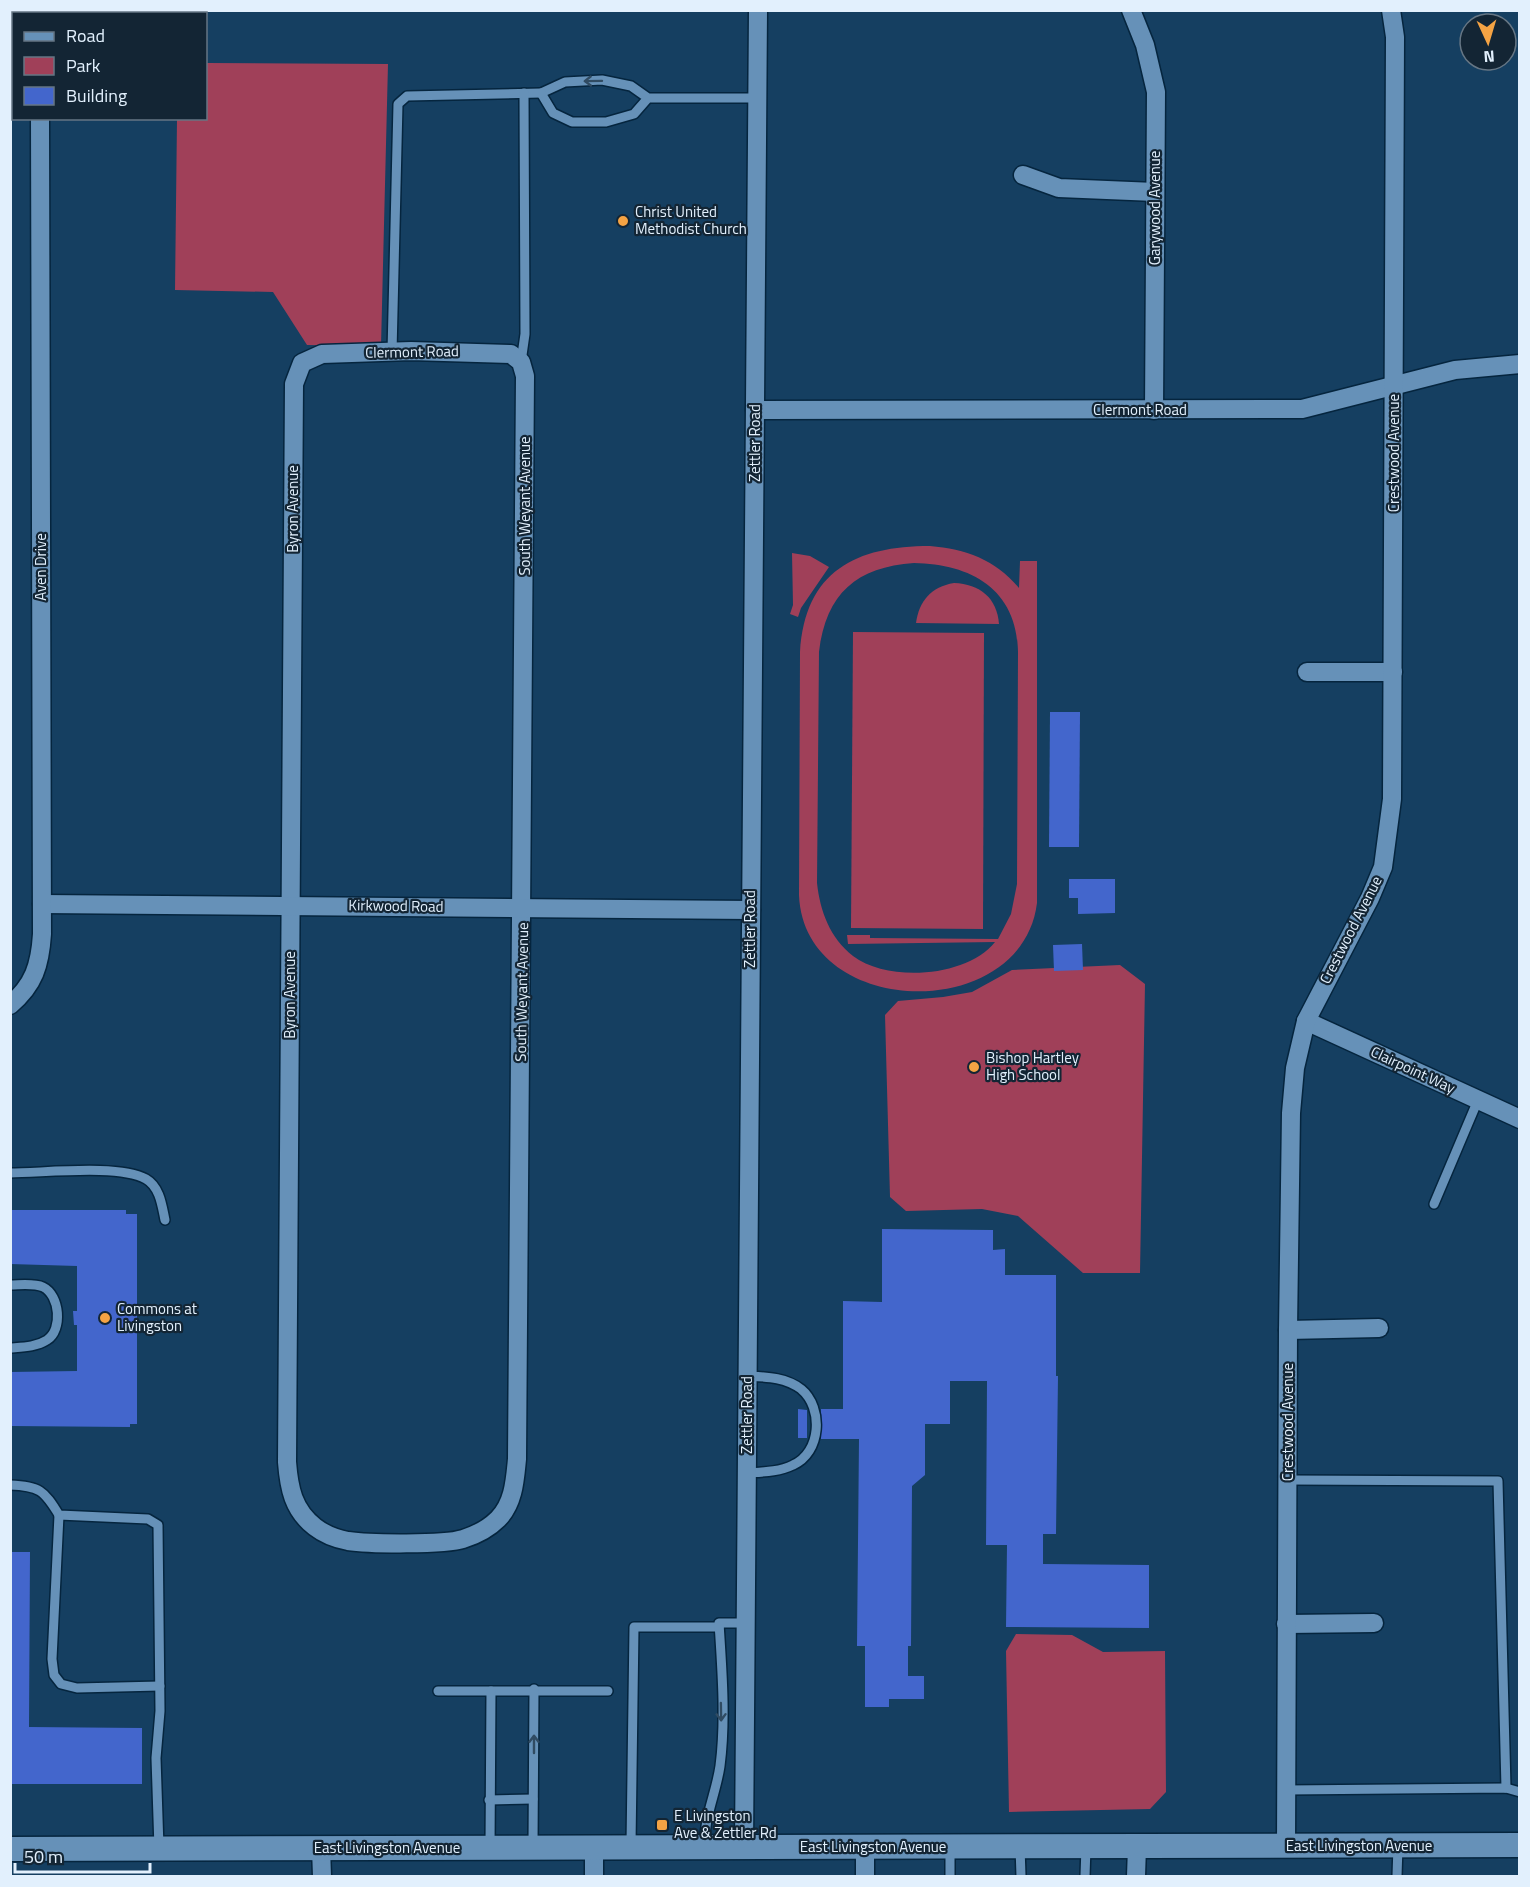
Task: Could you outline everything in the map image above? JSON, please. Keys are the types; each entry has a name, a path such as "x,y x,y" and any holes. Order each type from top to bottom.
{"main road":[{"name":"East Livingston Avenue","path":"10,1849 1520,1845"}],"street":[{"name":"Zettler Road","path":"744,1847 758,10"},
{"name":"Garywood Avenue","path":"1131,10 1145,45 1156,92 1154,410"},
{"name":"Crestwood Avenue","path":"1286,1846 1288,1330 1291,1113 1295,1068 1306,1021 1370,898 1383,867 1392,799 1395,37 1391,10"},
{"name":"Aven Drive","path":"10,1005 25,993 36,975 41,956 40,120"},
{"path":"1023,175 1059,189 1155,192"},
{"name":"Clermont Road","path":"302,363 322,354 497,351 511,354 521,362"},
{"name":"South Weyant Avenue","path":"404,1541 452,1541 481,1532 500,1518 510,1501 515,1480 522,908 525,376 521,362"},
{"name":"Byron Avenue","path":"302,363 294,384 288,1481 301,1514 315,1527 331,1536 350,1541 404,1541"},
{"name":"Clermont Road","path":"755,410 1302,409 1455,369 1520,364"},
{"path":"1306,672 1393,672"},
{"name":"Kirkwood Road","path":"42,904 750,909"},
{"name":"Clairpoint Way","path":"1306,1021 1520,1119"},
{"path":"1288,1330 1379,1328"},
{"path":"1286,1624 1374,1623"},
{"path":"594,1847 594,1876"},
{"path":"865,1847 865,1876"},
{"path":"1136,1876 1137,1847"},
{"path":"321,1848 322,1876"}],"lane":[{"path":"392,352 398,104 407,96 541,93 565,82 602,80 631,86 648,98 757,98"},
{"path":"521,362 525,334 524,93"},
{"path":"541,93 553,113 572,122 606,122 634,114 648,98"},
{"path":"1434,1204 1478,1100"},
{"path":"10,1173 120,1172 147,1180 159,1194 165,1220"},
{"path":"10,1285 40,1286 49,1290 57,1309 55,1330 49,1339 35,1345 10,1348"},
{"path":"747,1376 777,1378 802,1390 814,1408 816,1429 813,1444 794,1465 747,1473"},
{"path":"1288,1480 1498,1481 1506,1788"},
{"path":"10,1485 35,1486 49,1498 59,1515 52,1659 54,1675 60,1684 77,1688 160,1686"},
{"path":"59,1515 148,1519 158,1525 160,1686 156,1758 159,1848"},
{"path":"705,1847 705,1826 720,1757 719,1623 746,1623"},
{"path":"631,1847 636,1686 634,1627 719,1627"},
{"path":"533,1847 534,1689"},
{"path":"438,1691 608,1690"},
{"path":"490,1848 491,1691"},
{"path":"1286,1790 1506,1788 1520,1792"},
{"path":"489,1800 533,1799"},
{"path":"1397,1876 1398,1846"},
{"path":"950,1847 950,1876"},
{"path":"1020,1847 1021,1876"},
{"path":"1085,1876 1086,1847"}],"green space":[{"path":"207,63 388,64 381,346 307,345 273,292 175,290 177,120 207,120"},
{"path":"930,546 968,553 990,563 1019,588 1020,561 1037,561 1037,903 1023,943 994,970 956,987 914,991 873,984 836,966 810,936 799,895 800,652 804,624 812,601 824,583 839,569 858,558 879,551","holes":["914,563 954,568 987,584 1000,596 1016,630 1018,652 1017,884 1011,914 998,939 870,938 870,935 847,935 848,944 995,942 982,954 966,963 947,969 906,973 868,965 853,956 832,932 821,904 817,883 819,652 823,631 837,599 861,577 876,570 894,566"]},
{"path":"792,553 810,556 829,567 801,608 798,617 790,614 793,605"},
{"path":"954,583 972,586 986,594 995,607 999,624 916,623 920,608 927,596 939,588"},
{"path":"853,632 984,633 983,929 851,928"},
{"path":"1120,965 1145,984 1140,1273 1083,1273 1018,1216 982,1209 906,1211 890,1197 885,1015 898,1001 972,992 1012,970"},
{"path":"1016,1634 1072,1635 1103,1652 1165,1651 1166,1792 1150,1809 1009,1812 1006,1651"}],"building":[{"path":"1050,712 1080,712 1079,847 1049,847"},
{"path":"1069,879 1115,879 1115,913 1078,914 1078,898 1069,898"},
{"path":"1082,944 1083,970 1054,971 1053,945"},
{"name":"Commons at Livingston","path":"10,1210 126,1210 126,1214 137,1214 137,1424 130,1424 130,1427 10,1426 10,1372 77,1371 77,1325 74,1325 73,1311 77,1311 77,1266 10,1264"},
{"path":"882,1229 993,1230 993,1250 1005,1249 1005,1275 1056,1275 1056,1376 1058,1376 1056,1534 1043,1534 1043,1564 1149,1565 1149,1628 1006,1627 1007,1545 986,1545 987,1381 950,1381 950,1424 925,1424 925,1475 912,1486 911,1646 908,1646 908,1676 924,1676 924,1699 889,1699 889,1707 865,1707 865,1646 857,1646 859,1439 821,1439 821,1409 843,1409 843,1301 882,1302"},
{"path":"798,1409 807,1410 807,1438 798,1438"},
{"path":"10,1552 30,1552 29,1727 142,1728 142,1784 10,1784"}],"place":[{"name":"Christ United Methodist Church","path":"623,221"},
{"name":"Bishop Hartley High School","path":"974,1067"},
{"name":"Commons at Livingston","path":"105,1318"},
{"name":"E Livingston Ave & Zettler Rd","path":"662,1825"}]}
